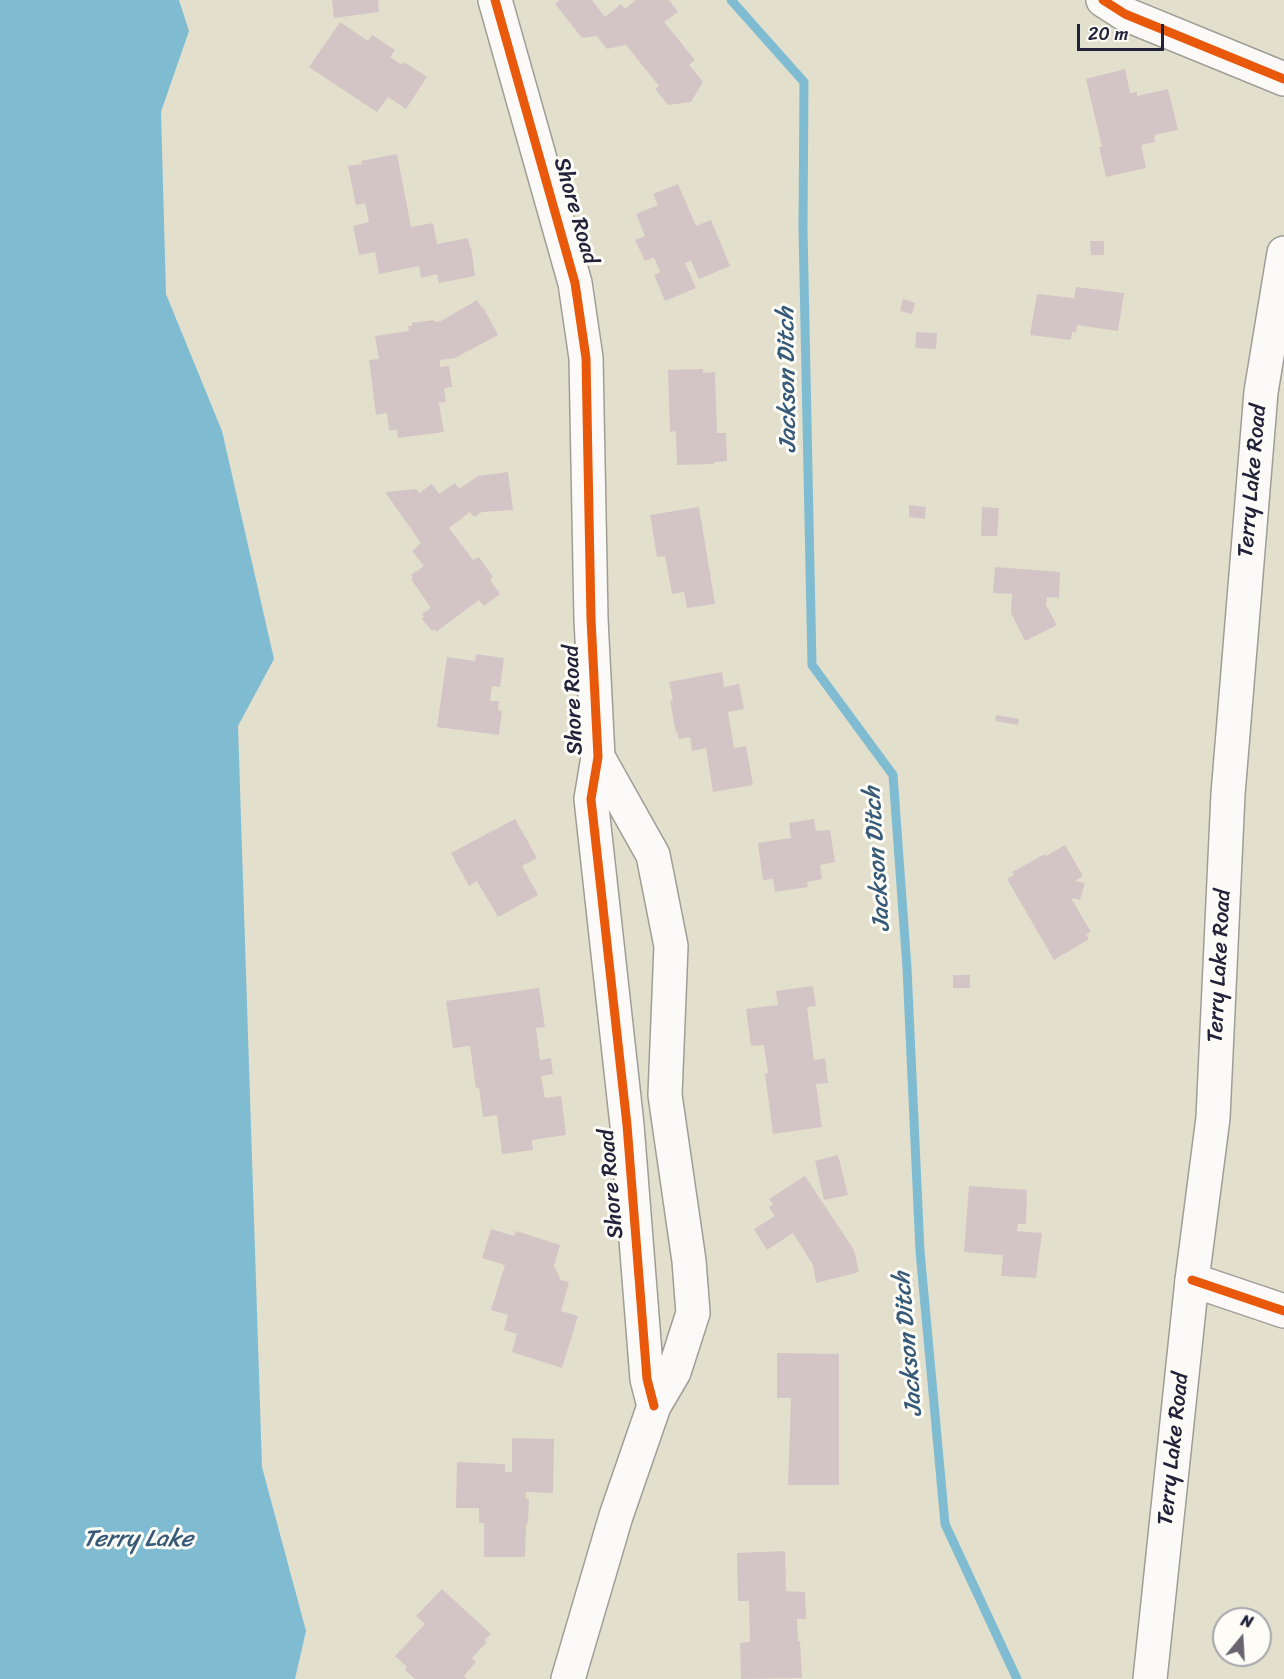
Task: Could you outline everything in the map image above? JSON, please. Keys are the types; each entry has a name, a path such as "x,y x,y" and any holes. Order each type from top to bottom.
{"street":[{"name":"Shore Road","path":"495,0 575,283 586,358 591,620 598,757 591,799 627,1125 647,1379 654,1406"},
{"path":"1103,0 1125,14 1284,79"},
{"name":"Terry Lake Road","path":"1150,1679 1192,1280 1213,1118 1228,794 1261,392 1284,253"},
{"name":"Shore Road","path":"568,1679 616,1516 654,1406 674,1372 693,1313 689,1261 665,1095 671,946 653,855 598,757"},
{"path":"1192,1280 1284,1311"}],"water":[{"name":"Terry Lake","path":"0,0 179,0 189,31 161,112 166,294 222,431 274,659 238,726 262,1467 306,1631 295,1679 0,1679"}],"building":[{"path":"332,0 378,0 379,12 334,18"},
{"path":"560,0 592,0 605,17 621,4 625,9 636,0 669,0 678,12 664,22 695,60 689,65 703,82 691,102 668,105 655,89 659,86 626,45 607,49 597,36 582,38 555,4"},
{"path":"340,22 368,41 372,35 395,50 390,57 402,65 404,62 427,77 406,109 388,97 377,112 309,67"},
{"path":"1125,69 1130,93 1137,92 1137,96 1168,89 1178,130 1154,135 1155,142 1141,145 1146,168 1106,177 1099,147 1102,147 1086,79"},
{"path":"397,154 411,227 433,223 437,244 468,238 475,276 439,283 437,274 421,278 419,266 379,274 375,252 359,255 353,226 369,222 365,203 356,205 348,166"},
{"path":"678,184 696,226 711,220 730,266 699,279 691,261 685,263 696,288 665,301 654,275 660,272 654,257 645,261 635,240 645,236 636,214 658,205 653,194"},
{"path":"1090,241 1104,241 1104,255 1091,255"},
{"path":"1076,287 1124,293 1118,331 1077,325 1076,333 1072,332 1071,340 1030,335 1037,294 1074,298"},
{"path":"903,299 915,303 912,314 900,311"},
{"path":"477,300 498,335 455,358 440,360 440,367 449,366 452,387 444,388 446,402 437,403 444,432 398,438 397,430 389,430 387,413 376,415 369,360 379,359 375,336 409,331 408,326 412,326 412,323 441,321"},
{"path":"916,332 937,333 936,349 915,348"},
{"path":"703,369 703,373 715,372 717,433 726,433 727,461 714,462 714,464 677,465 676,431 670,432 668,370"},
{"path":"508,472 513,510 482,512 474,517 470,512 449,528 473,560 479,557 493,577 490,580 500,594 484,606 479,600 436,632 434,629 432,631 422,619 424,617 422,614 431,608 411,579 413,578 411,575 424,566 412,551 421,543 385,492 416,489 419,493 432,484 439,494 455,483 459,489 478,476"},
{"path":"909,505 926,507 925,519 909,517"},
{"path":"699,507 715,604 687,608 684,592 672,594 665,556 657,557 650,515"},
{"path":"982,507 999,508 997,536 981,536"},
{"path":"995,567 1060,572 1059,598 1047,597 1046,605 1057,625 1025,641 1011,613 1012,594 993,593"},
{"path":"476,654 504,658 500,687 492,686 490,701 499,701 498,710 502,711 499,735 437,727 447,657 475,661"},
{"path":"722,672 724,687 739,684 744,709 728,712 734,748 746,746 753,785 713,792 706,748 692,751 690,737 679,739 676,733 669,682"},
{"path":"996,715 1019,719 1018,725 995,721"},
{"path":"515,819 537,858 522,866 538,895 498,917 477,881 469,886 451,853"},
{"path":"814,819 816,831 830,830 835,862 820,865 822,879 807,882 808,887 775,892 773,879 763,880 758,843 791,838 789,823"},
{"path":"1065,845 1083,876 1075,881 1085,883 1080,900 1071,898 1091,932 1086,934 1089,939 1054,960 1007,879 1014,875 1012,872"},
{"path":"953,975 970,975 970,988 953,988"},
{"path":"813,986 816,1006 807,1007 814,1060 825,1058 828,1083 816,1084 822,1127 773,1134 765,1074 768,1073 764,1045 751,1046 746,1009 778,1005 776,991"},
{"path":"539,988 545,1027 536,1028 540,1060 551,1058 553,1074 541,1076 545,1098 561,1096 566,1135 532,1140 533,1150 502,1154 497,1115 483,1117 470,1046 453,1048 446,1001"},
{"path":"838,1155 848,1195 824,1200 815,1161"},
{"path":"805,1176 854,1250 859,1272 816,1283 813,1265 793,1233 767,1250 754,1229 775,1216 769,1207 773,1204 769,1199"},
{"path":"969,1186 1027,1190 1026,1224 1018,1224 1017,1231 1042,1233 1036,1278 1001,1276 1003,1255 964,1252"},
{"path":"491,1229 514,1236 516,1231 560,1245 554,1266 561,1280 569,1282 561,1311 578,1316 562,1368 512,1352 517,1334 504,1330 508,1315 491,1310 505,1265 482,1258"},
{"path":"777,1353 839,1354 839,1485 788,1485 791,1398 777,1398"},
{"path":"512,1438 554,1439 553,1493 526,1492 526,1499 529,1499 525,1557 484,1557 484,1523 479,1523 479,1508 456,1508 457,1462 505,1464 505,1472 512,1472"},
{"path":"785,1551 786,1591 805,1592 806,1619 797,1619 802,1678 741,1679 740,1643 750,1642 749,1601 738,1601 737,1553"},
{"path":"442,1589 491,1634 485,1640 487,1642 472,1658 476,1662 464,1676 467,1679 415,1679 405,1670 407,1667 395,1656 425,1624 416,1616"}],"waterway":[{"name":"Jackson Ditch","path":"731,0 804,82 803,229 812,665 893,775 907,968 920,1251 945,1524 1017,1679"}],"cycle path":[{"path":"495,0 575,283 586,358 591,619 598,757 591,799 627,1125 647,1379 654,1406"},
{"path":"1103,0 1125,14 1284,79"},
{"path":"1192,1280 1284,1311"}]}
